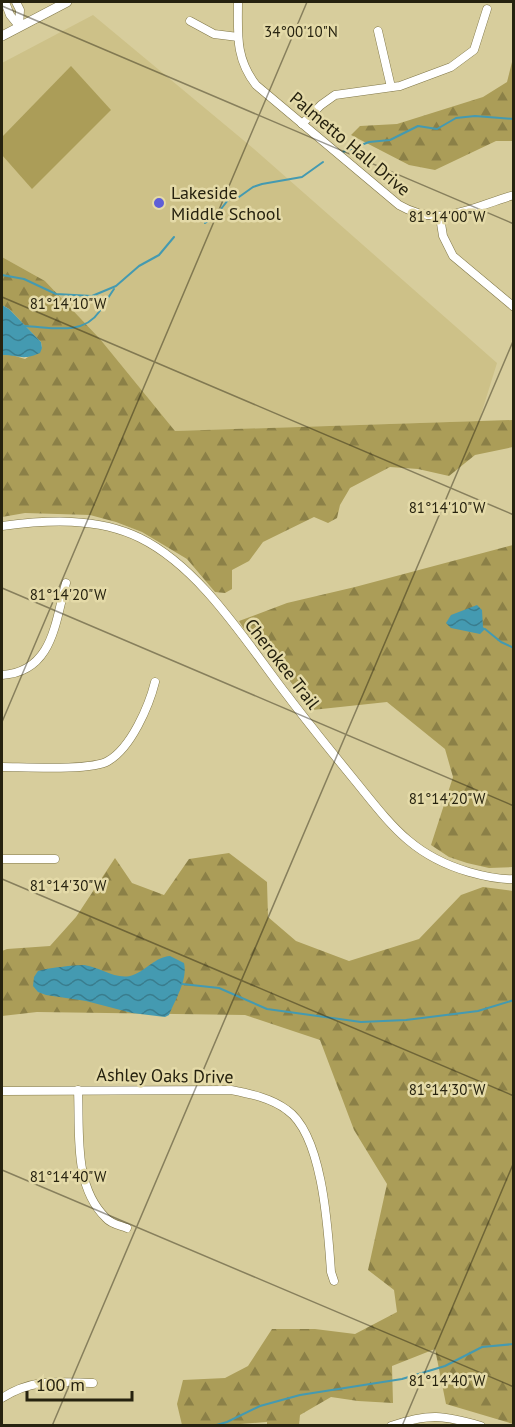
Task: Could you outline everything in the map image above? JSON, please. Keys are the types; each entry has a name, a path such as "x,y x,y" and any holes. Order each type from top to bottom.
{"street":[{"path":"5,2 10,15 19,26"},
{"path":"16,2 20,9 19,26"},
{"path":"2,36 67,2"},
{"name":"Palmetto Hall Drive","path":"238,2 240,57 247,73 256,85 399,206 419,214 440,217 513,195"},
{"path":"302,124 335,95 410,83 451,67 469,55 478,42 487,9"},
{"path":"190,21 214,34 238,38"},
{"path":"378,31 391,87"},
{"path":"440,217 443,236 453,256 513,307"},
{"name":"Cherokee Trail","path":"2,526 57,521 103,525 139,537 168,556 212,596 296,707 377,809 403,837 428,855 459,869 513,879"},
{"path":"2,675 25,670 35,664 42,655 51,638 66,583"},
{"path":"2,767 92,766 108,761 116,755 132,735 150,701 155,682"},
{"path":"2,859 55,859"},
{"path":"78,1090 82,1168 85,1182 106,1218 112,1223 127,1228"},
{"name":"Ashley Oaks Drive","path":"2,1091 231,1090 262,1097 288,1110 304,1130 319,1173 334,1281"},
{"path":"2,1398 21,1387 46,1381 93,1383"},
{"path":"391,1425 429,1415 481,1425"}],"shaded area":[{"name":"Lakeside Middle School","path":"93,15 254,149 497,363 479,421 175,431 100,339 45,281 2,257 2,63"}],"green space":[{"path":"513,58 513,141 496,141 435,170 409,165 351,135 360,126 397,124 483,97 507,82"},
{"path":"71,66 111,110 32,189 2,155 2,137"},
{"path":"2,257 45,281 100,339 175,431 513,420 513,447 475,455 449,476 418,469 390,467 350,488 340,505 337,518 328,523 314,517 263,542 249,561 232,570 232,589 225,593 215,592 187,559 142,532 116,522 90,515 25,513 2,517 2,355 25,359 42,348 41,342 9,309 2,305"},
{"path":"513,545 513,867 489,868 449,857 431,845 453,777 445,749 387,702 312,710 275,661 246,632 239,621 287,603"},
{"path":"229,853 267,882 268,917 296,941 349,961 419,939 461,895 483,887 513,891 513,1424 446,1404 435,1349 392,1366 393,1403 331,1397 300,1415 299,1425 267,1425 267,1422 238,1426 182,1425 177,1404 183,1380 225,1378 248,1366 272,1329 315,1329 355,1334 397,1312 394,1290 368,1270 387,1184 354,1130 320,1040 245,1015 37,1012 2,1016 2,951 50,946 76,917 115,858 132,883 164,895 189,859"}],"water":[{"path":"2,305 9,309 41,342 40,353 25,357 2,355"},
{"path":"477,605 482,610 485,629 480,634 451,628 446,623 451,615"},
{"path":"170,956 184,963 185,970 180,990 169,1015 165,1017 132,1013 86,1001 46,995 38,992 33,986 34,977 38,971 42,970 84,965 115,975 127,976 138,973 160,959"}],"waterway":[{"path":"343,152 369,142 390,140 418,126 437,129 456,118 475,116 514,119"},
{"path":"205,223 214,218 228,200 239,197 253,187 302,177 323,162"},
{"path":"2,275 24,279 56,294 92,296 116,286 139,266 159,255 174,237"},
{"path":"25,326 65,328 84,324 92,320 99,312 114,289"},
{"path":"485,629 501,642 514,648"},
{"path":"182,984 219,988 267,1009 361,1022 406,1020 478,1011 514,1000"},
{"path":"213,1426 227,1422 260,1406 300,1395 402,1379 445,1366 482,1347 514,1344"}],"place":[{"name":"Lakeside Middle School","path":"159,203"}]}
